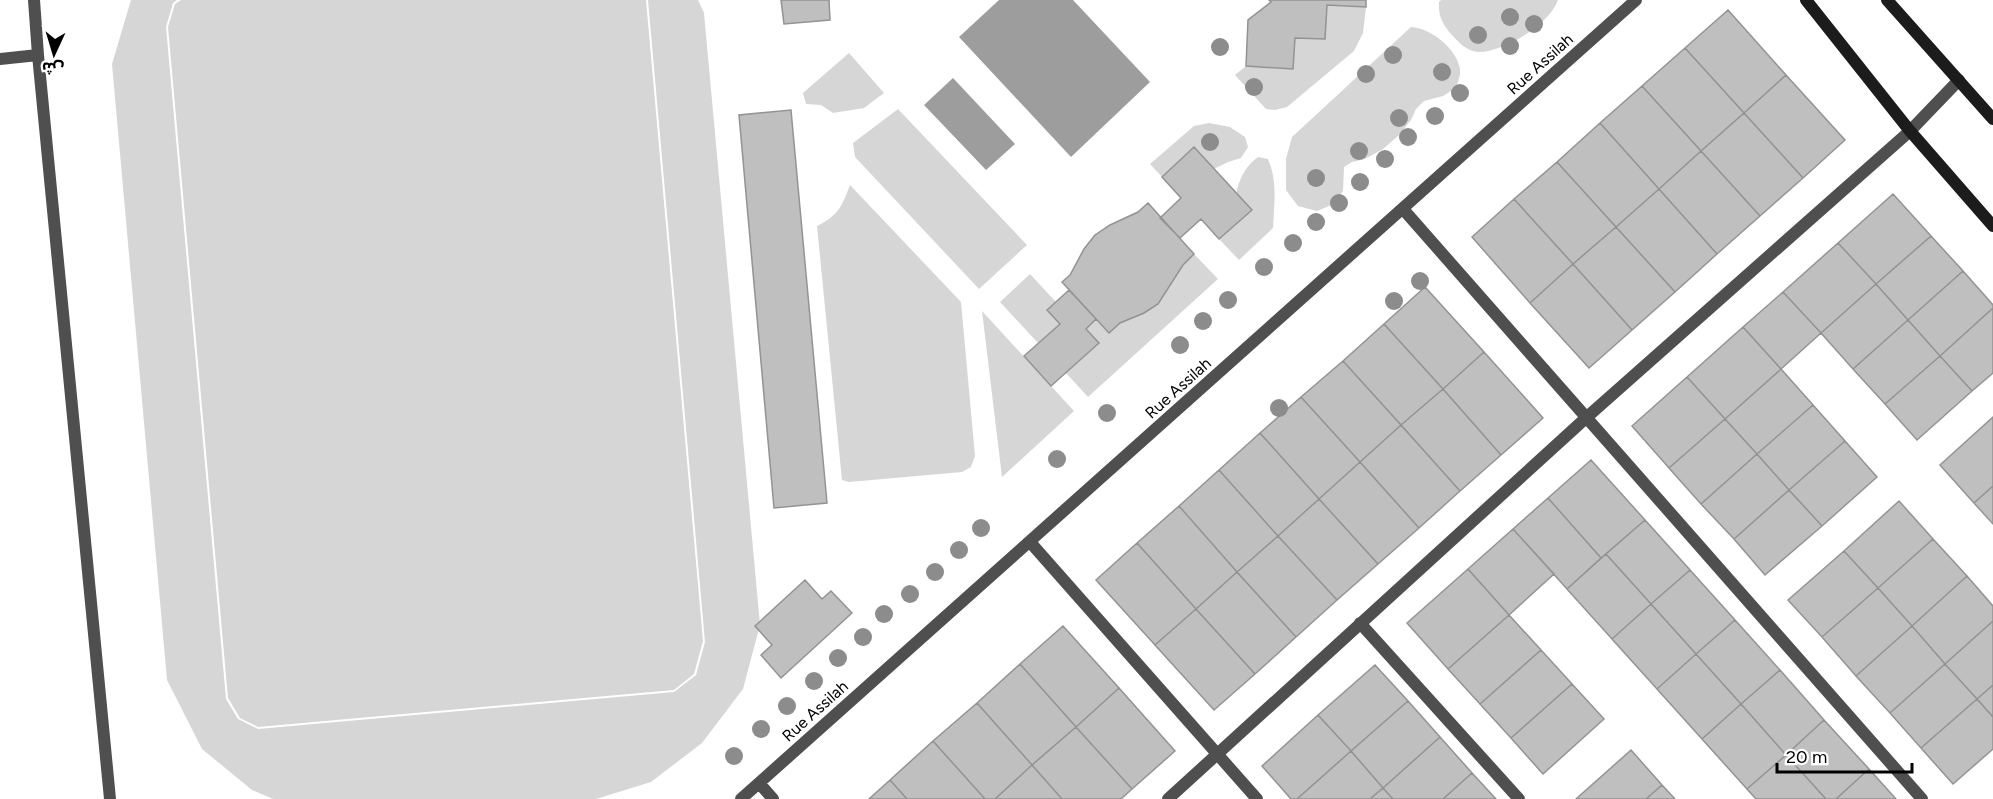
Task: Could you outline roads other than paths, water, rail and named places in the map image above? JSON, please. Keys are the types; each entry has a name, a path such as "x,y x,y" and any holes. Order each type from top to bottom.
{"main road":[{"path":"1806,0 1910,131 1993,226"},
{"path":"1887,0 1993,119"}],"street":[{"path":"34,0 110,799"},
{"name":"Rue Assilah","path":"741,799 1636,0"},
{"path":"0,59 38,55"},
{"path":"1168,799 1587,417 1910,131 1959,80"},
{"path":"1403,209 1922,799"},
{"path":"1030,542 1257,799"},
{"path":"1360,623 1519,799"},
{"path":"759,783 773,799"}]}
